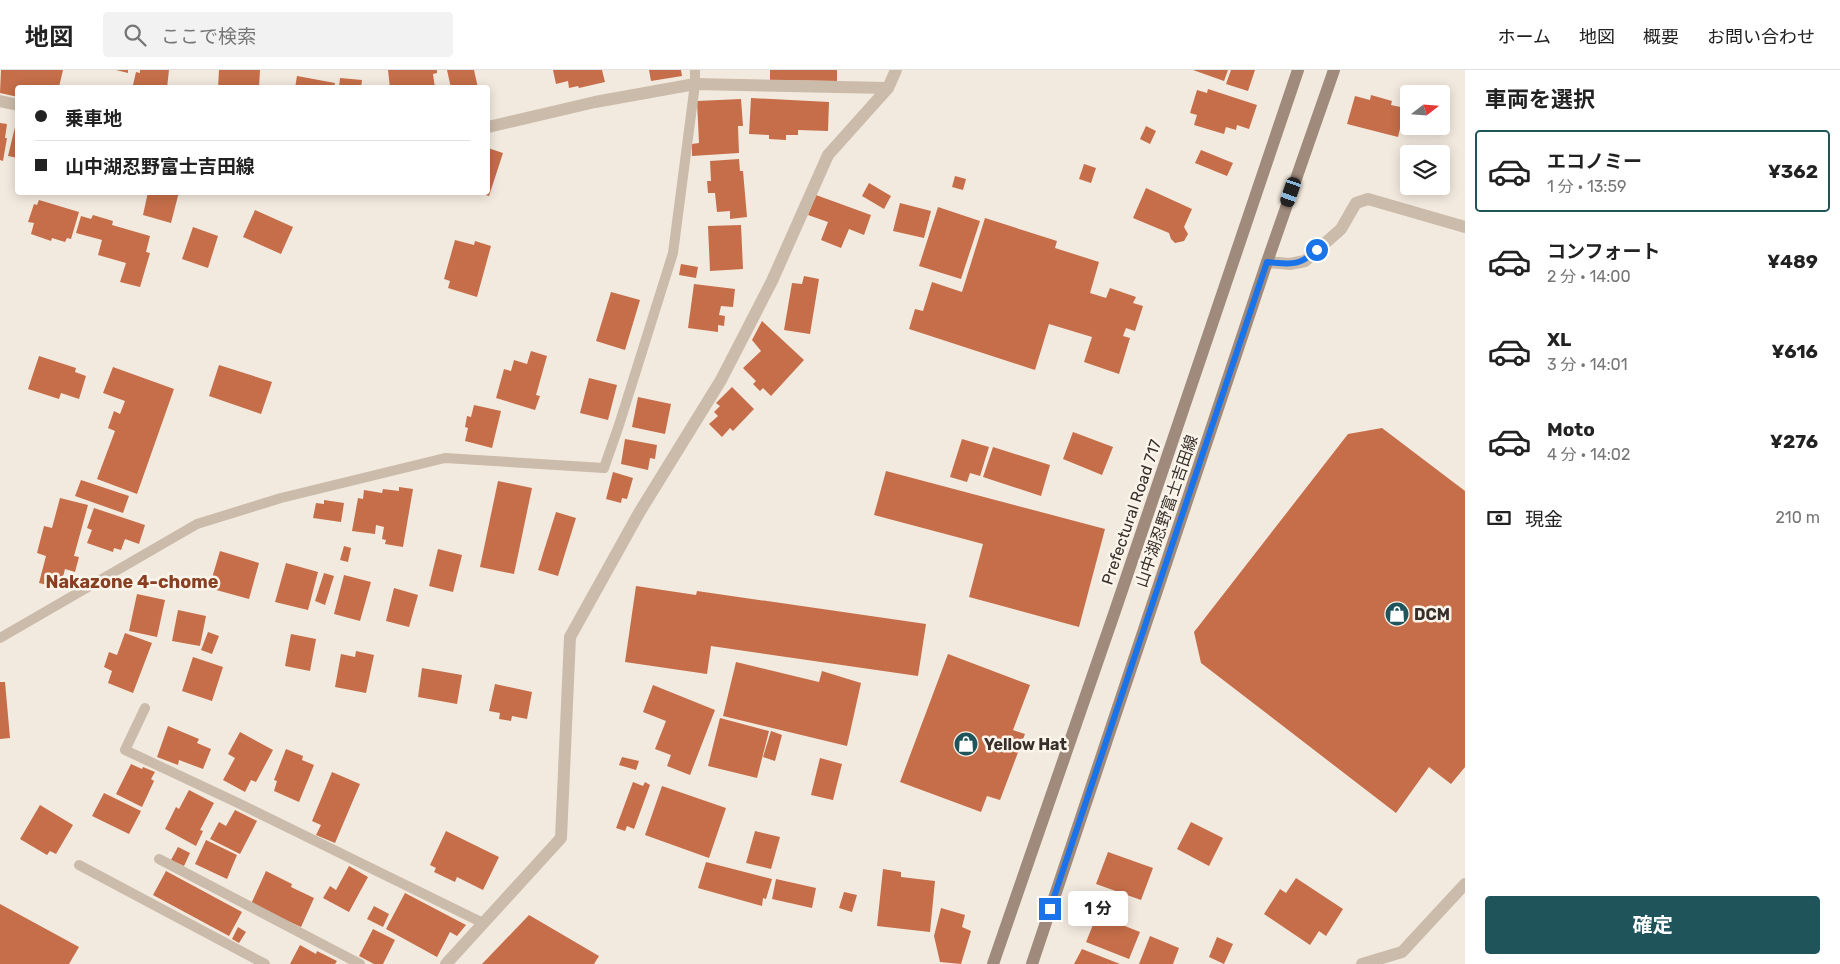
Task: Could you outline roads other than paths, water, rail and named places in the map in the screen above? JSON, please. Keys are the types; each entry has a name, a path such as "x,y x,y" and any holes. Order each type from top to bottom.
{"main road":[{"name":"Prefectural Road 717","path":"993,964 1298,70"},
{"name":"山中湖忍野富士吉田線","path":"1032,964 1267,262 1334,70"}],"street":[{"path":"446,964 561,838 570,637 639,513 721,380 772,281 828,155 888,88 896,70"},
{"path":"490,127 595,102 695,84 888,88"},
{"path":"0,101 15,104"},
{"path":"1267,262 1290,264 1305,261 1341,229 1356,203 1368,199 1465,228"},
{"path":"1362,964 1402,952 1465,884"}],"lane":[{"path":"0,638 198,524 281,498 445,458 604,468 673,253 695,84 695,70"},
{"path":"145,708 124,750 238,803 483,923"},
{"path":"159,859 360,964"},
{"path":"79,865 265,964"}],"place":[{"name":"DCM","path":"1397,614"},
{"name":"Yellow Hat","path":"966,744"}],"district":[{"name":"Nakazone 4-chome","path":"132,582"}]}
